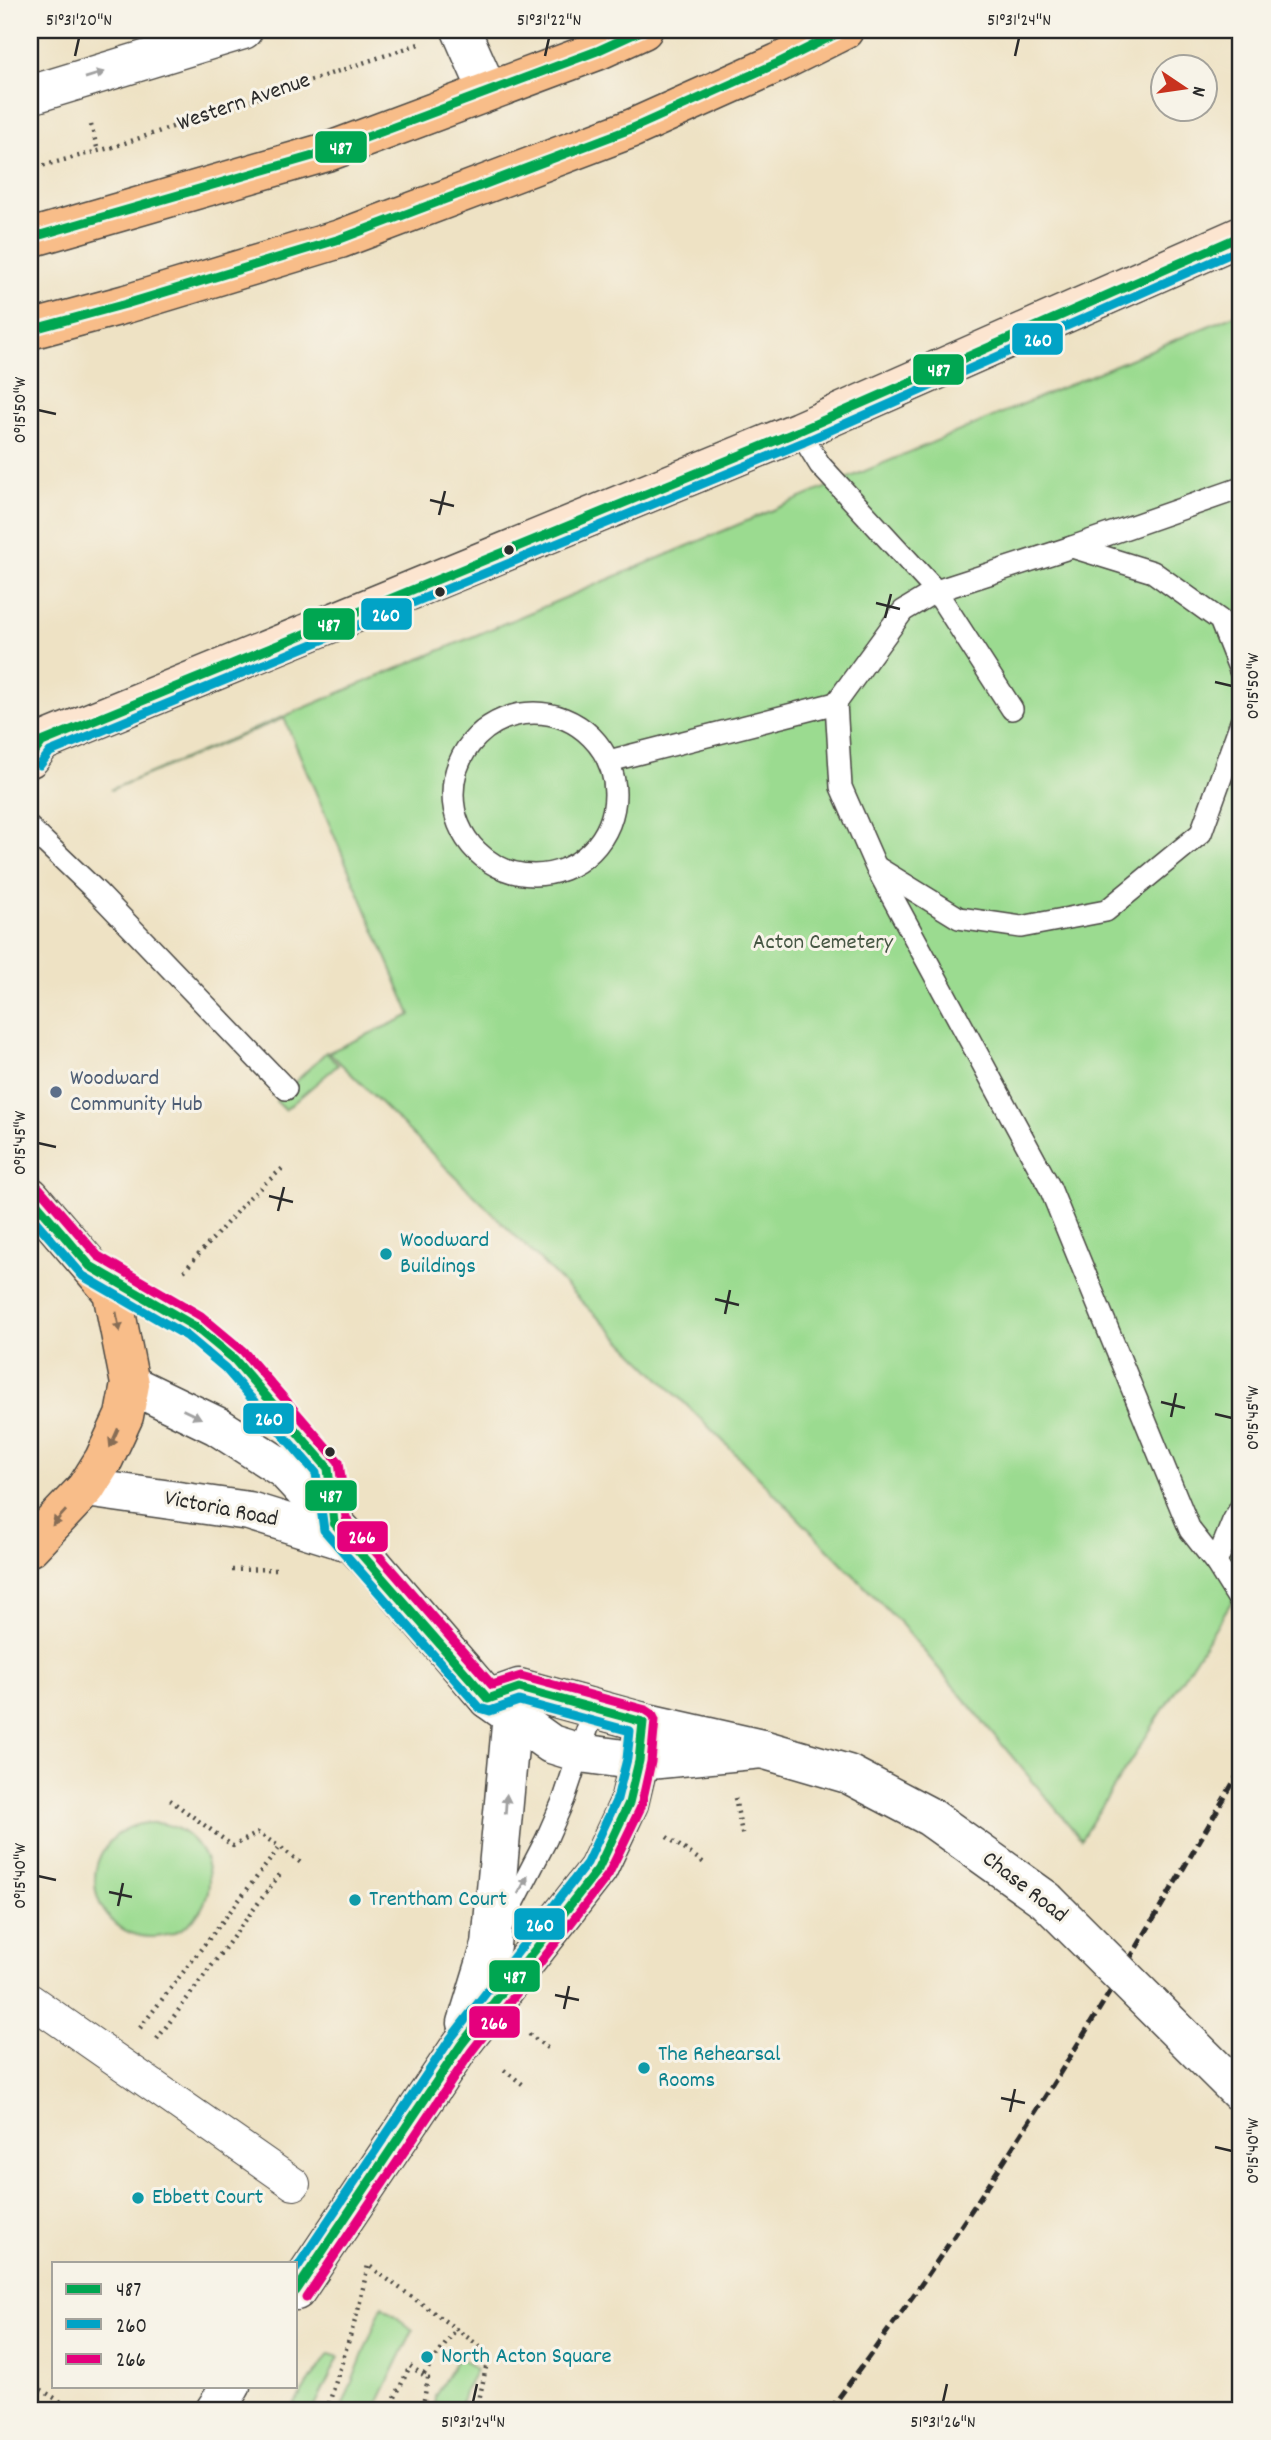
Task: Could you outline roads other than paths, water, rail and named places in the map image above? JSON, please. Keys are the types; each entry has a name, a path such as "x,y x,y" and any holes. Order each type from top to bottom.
{"main road":[{"path":"30,238 330,150 597,51 643,30"},
{"path":"30,330 340,239 633,128 778,63 844,30"},
{"path":"34,747 799,431 1241,236"},
{"path":"30,1196 112,1292 130,1384 124,1416 104,1459 86,1488 30,1547"}],"street":[{"path":"30,95 243,30"},
{"path":"461,30 488,91"},
{"name":"Victoria Road","path":"130,1384 217,1426 285,1470 500,1707 551,1744 580,1753 639,1761"},
{"name":"Victoria Road","path":"86,1488 249,1511 344,1533"},
{"path":"461,2045 491,1945 500,1707 519,1688 594,1709"},
{"name":"Chase Road","path":"594,1709 762,1749 848,1774 930,1817 1046,1900 1241,2094"},
{"path":"298,2288 461,2045 598,1869 629,1802 639,1761 643,1722"},
{"name":"Chase Road","path":"639,1761 762,1749"},
{"path":"30,2000 294,2184"},
{"path":"215,2410 231,2388"}],"lane":[{"path":"799,431 820,465 936,591 1012,709"},
{"path":"609,761 836,703 904,611 936,591 1241,488"},
{"path":"1072,547 1153,572 1220,620 1241,673"},
{"path":"836,703 841,787 876,867 1050,1188 1190,1530 1216,1563 1240,1603"},
{"path":"542,712 570,720 593,737 609,761 615,785 615,810 606,834 590,854 569,869 545,876 519,874 495,866 475,850 459,827 453,800 456,771 468,746 489,726 515,715 542,712"},
{"path":"876,867 959,918 1021,927 1106,911 1200,833 1241,722"},
{"path":"30,828 98,893 286,1089"},
{"path":"90,1266 194,1326 234,1359 328,1468 344,1533"},
{"path":"1216,1563 1241,1507"},
{"path":"491,1945 546,1840 564,1799 594,1709"}],"railway":[{"path":"830,2410 930,2271 1022,2133 1134,1952 1241,1769"}],"place":[{"name":"Woodward Community Hub","path":"56,1092"},
{"name":"Woodward Buildings","path":"386,1254"},
{"name":"Trentham Court","path":"355,1900"},
{"name":"The Rehearsal Rooms","path":"644,2068"},
{"name":"Ebbett Court","path":"138,2198"},
{"name":"North Acton Square","path":"427,2357"}],"park label":[{"name":"Acton Cemetery","path":"823,943"}]}
